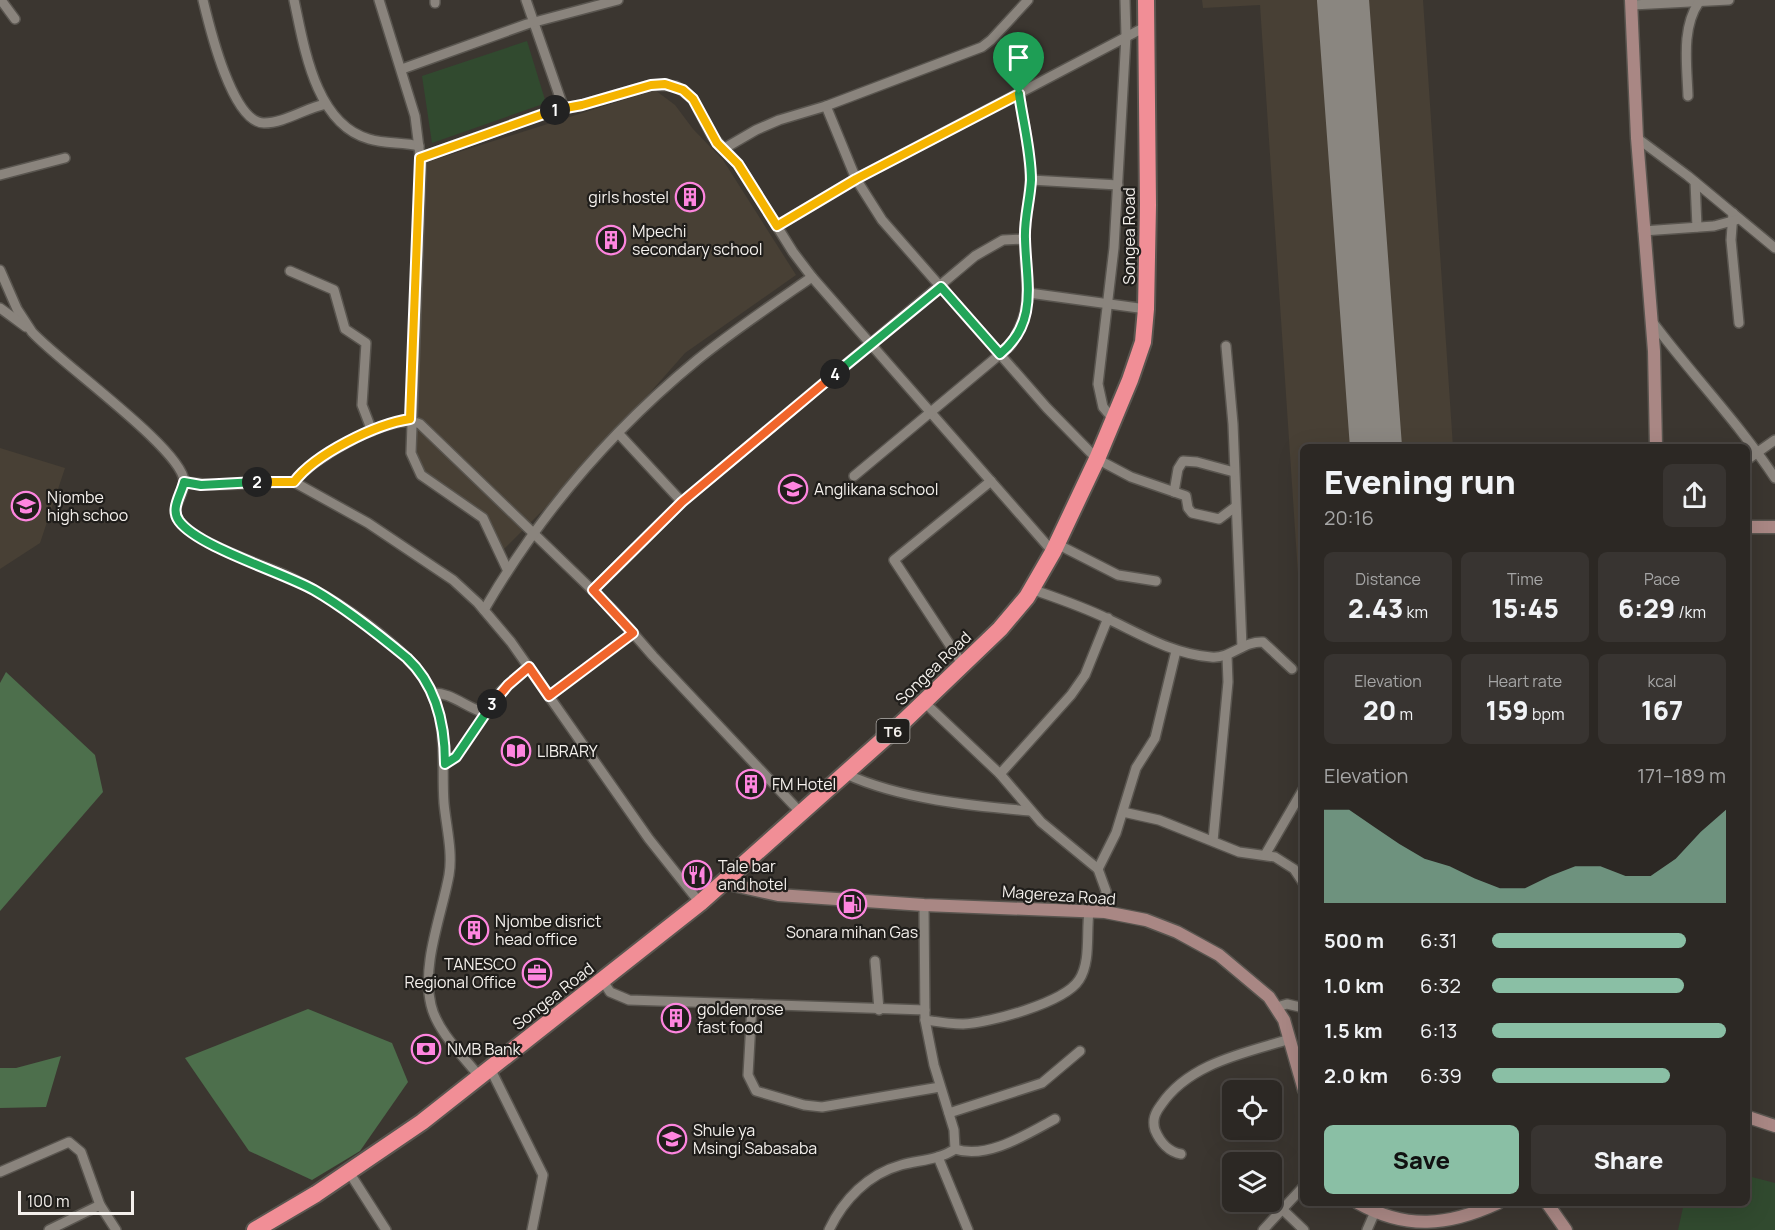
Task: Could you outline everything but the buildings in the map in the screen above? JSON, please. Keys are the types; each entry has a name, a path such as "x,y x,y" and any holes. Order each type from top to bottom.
{"highway":[{"name":"Songea Road","path":"255,1230 349,1172 422,1122 700,903 846,774 1014,614 1055,548 1114,420 1143,342 1146,309 1146,0"}],"street":[{"path":"1,0 15,19"},
{"path":"203,0 219,60 240,102 253,120 262,123 271,122 326,104"},
{"path":"294,0 311,70 326,104 360,136 376,141 419,146"},
{"path":"379,0 416,116 420,158 409,444 417,469 450,497 482,516 507,569"},
{"path":"526,0 564,109"},
{"path":"402,69 533,22 618,0"},
{"path":"725,148 771,123 826,106 982,46 991,40 1028,0"},
{"path":"1114,420 1103,407 1098,384 1108,303 1118,185 1126,36 1125,0"},
{"path":"1656,444 1631,3 1729,0"},
{"path":"1688,96 1688,19 1700,2"},
{"path":"777,226 856,179 1147,26"},
{"path":"420,158 522,120 651,85 676,86 693,99 712,136 725,148 812,278 991,481 1055,548 1118,575 1156,580"},
{"path":"854,476 933,413 1010,346 1026,315 1029,293 1025,239 1031,180 1019,94"},
{"path":"826,106 856,179 882,220 1000,354 1097,459 1126,475 1186,496 1189,511 1201,516 1223,518 1235,507"},
{"path":"1637,138 1695,182 1734,218 1775,248"},
{"path":"0,175 65,158"},
{"path":"1031,180 1118,185"},
{"path":"1695,182 1696,227"},
{"path":"1643,231 1696,227 1734,218"},
{"path":"1734,218 1739,323"},
{"path":"593,590 682,502 990,245 1003,240 1025,239"},
{"path":"0,270 28,328"},
{"path":"290,271 334,290 345,329 366,343 362,405 372,431"},
{"path":"484,610 507,569 533,533 565,492 619,434 695,362 737,329 812,278"},
{"path":"1029,293 1146,309"},
{"path":"0,308 28,328 44,345 156,441 179,469 184,482 175,507 180,523 201,538 284,574 337,604 418,668 432,693 443,726 444,796 449,872 436,930 429,982 430,1004 440,1025 485,1072 543,1175 532,1230"},
{"path":"1650,317 1675,353 1758,451 1775,478"},
{"path":"1226,346 1242,647"},
{"path":"294,482 314,463 372,431 410,419 428,430 593,590 802,814"},
{"path":"619,434 682,502"},
{"path":"1750,457 1775,440"},
{"path":"1174,492 1178,469 1184,461 1197,462 1234,472"},
{"path":"963,665 894,560 991,481"},
{"path":"184,482 214,485 294,482 328,498 425,559 484,610 529,667 649,839 700,903"},
{"path":"1750,526 1775,527"},
{"path":"1031,589 1108,618 1176,651 1215,657 1227,656 1242,647 1257,642"},
{"path":"1000,774 1086,675 1108,618"},
{"path":"1242,627 1257,642 1270,646 1292,669"},
{"path":"549,696 633,633"},
{"path":"1098,869 1123,812 1136,768 1155,738 1176,651"},
{"path":"1214,841 1228,682 1227,656"},
{"path":"445,764 456,757 501,691 529,667"},
{"path":"432,693 444,693 460,704 485,713"},
{"path":"924,702 1000,774 1031,811 1098,869 1106,891 1105,912"},
{"path":"846,774 870,785 891,790 999,809 1031,811"},
{"path":"1265,855 1300,795"},
{"path":"1123,812 1148,816 1239,852 1265,855 1285,862 1300,879"},
{"name":"Magereza Road","path":"724,883 778,895 924,905 1105,912 1146,920 1200,943 1238,968 1277,1007 1290,1039 1300,1075"},
{"path":"924,905 925,1015 940,1087 954,1130 955,1149"},
{"path":"603,981 610,992 629,1000 879,1010 925,1015 962,1024 981,1021 1045,1002 1065,992 1078,982 1085,968 1089,912"},
{"path":"875,961 879,1010"},
{"path":"752,1004 748,1075 756,1091 804,1105 822,1107 940,1087"},
{"path":"1277,1007 1287,1004 1300,1007"},
{"path":"1181,1154 1166,1147 1153,1125 1155,1115 1173,1090 1198,1071 1243,1053 1290,1039"},
{"path":"949,1113 1042,1083 1080,1051"},
{"path":"1750,1118 1775,1126"},
{"path":"829,1230 842,1207 860,1187 898,1166 938,1157 955,1149 974,1153 986,1150 1055,1119"},
{"path":"0,1172 69,1142 81,1152 100,1205 116,1230"},
{"path":"938,1157 968,1230"},
{"path":"349,1172 386,1230"},
{"path":"1300,1190 1282,1209 1304,1230"},
{"path":"49,1230 100,1205"},
{"path":"1360,1206 1371,1225 1425,1225 1448,1221 1490,1206"},
{"path":"1549,1206 1566,1230"},
{"path":"1263,1230 1279,1212"}],"shaded area":[{"path":"1202,0 1423,0 1453,444 1300,444 1300,604 1260,5 1203,8"},
{"path":"655,90 675,105 693,129 723,160 796,275 685,353 572,481 503,550 468,507 416,463 414,410 421,164"},
{"name":"Njombe high schoo","path":"0,448 65,468 40,543 0,569"}],"green space":[{"path":"527,41 546,103 432,143 422,76"},
{"path":"6,672 95,755 103,792 0,911 0,683"},
{"path":"308,1009 392,1043 408,1082 360,1151 312,1180 249,1151 185,1058"},
{"path":"61,1056 46,1107 0,1108 0,1068 16,1068"},
{"path":"1750,1177 1775,1183 1775,1230 1678,1230 1683,1206 1750,1206"}],"runway":[{"path":"1343,0 1376,444"}],"place":[{"name":"girls hostel","path":"690,197"},
{"name":"Mpechi secondary school","path":"611,240"},
{"name":"Anglikana school","path":"793,489"},
{"name":"Njombe high schoo","path":"26,506"},
{"name":"LIBRARY","path":"516,751"},
{"name":"FM Hotel","path":"751,784"},
{"name":"Tale bar and hotel","path":"697,875"},
{"name":"Sonara mihan Gas","path":"852,904"},
{"name":"Njombe disrict head office","path":"474,930"},
{"name":"TANESCO Regional Office","path":"537,973"},
{"name":"golden rose fast food","path":"676,1018"},
{"name":"NMB Bank","path":"426,1049"},
{"name":"Shule ya Msingi Sabasaba","path":"672,1139"}],"route":[{"path":"651,85 676,86 693,99 712,136 732,156 777,226 856,179 1019,94 1031,180 1025,239 1029,293 1026,315 1010,346 1000,354 941,287 682,502 593,590 633,633 571,677 549,696 529,667 501,691 458,754 450,762 445,764 444,732 432,693 418,668 407,658 326,597 284,574 201,538 180,523 176,516 175,507 184,482 214,485 272,481 294,482 306,469 331,452 372,431 410,419 420,158 431,156 548,112 582,105 651,85"}]}
